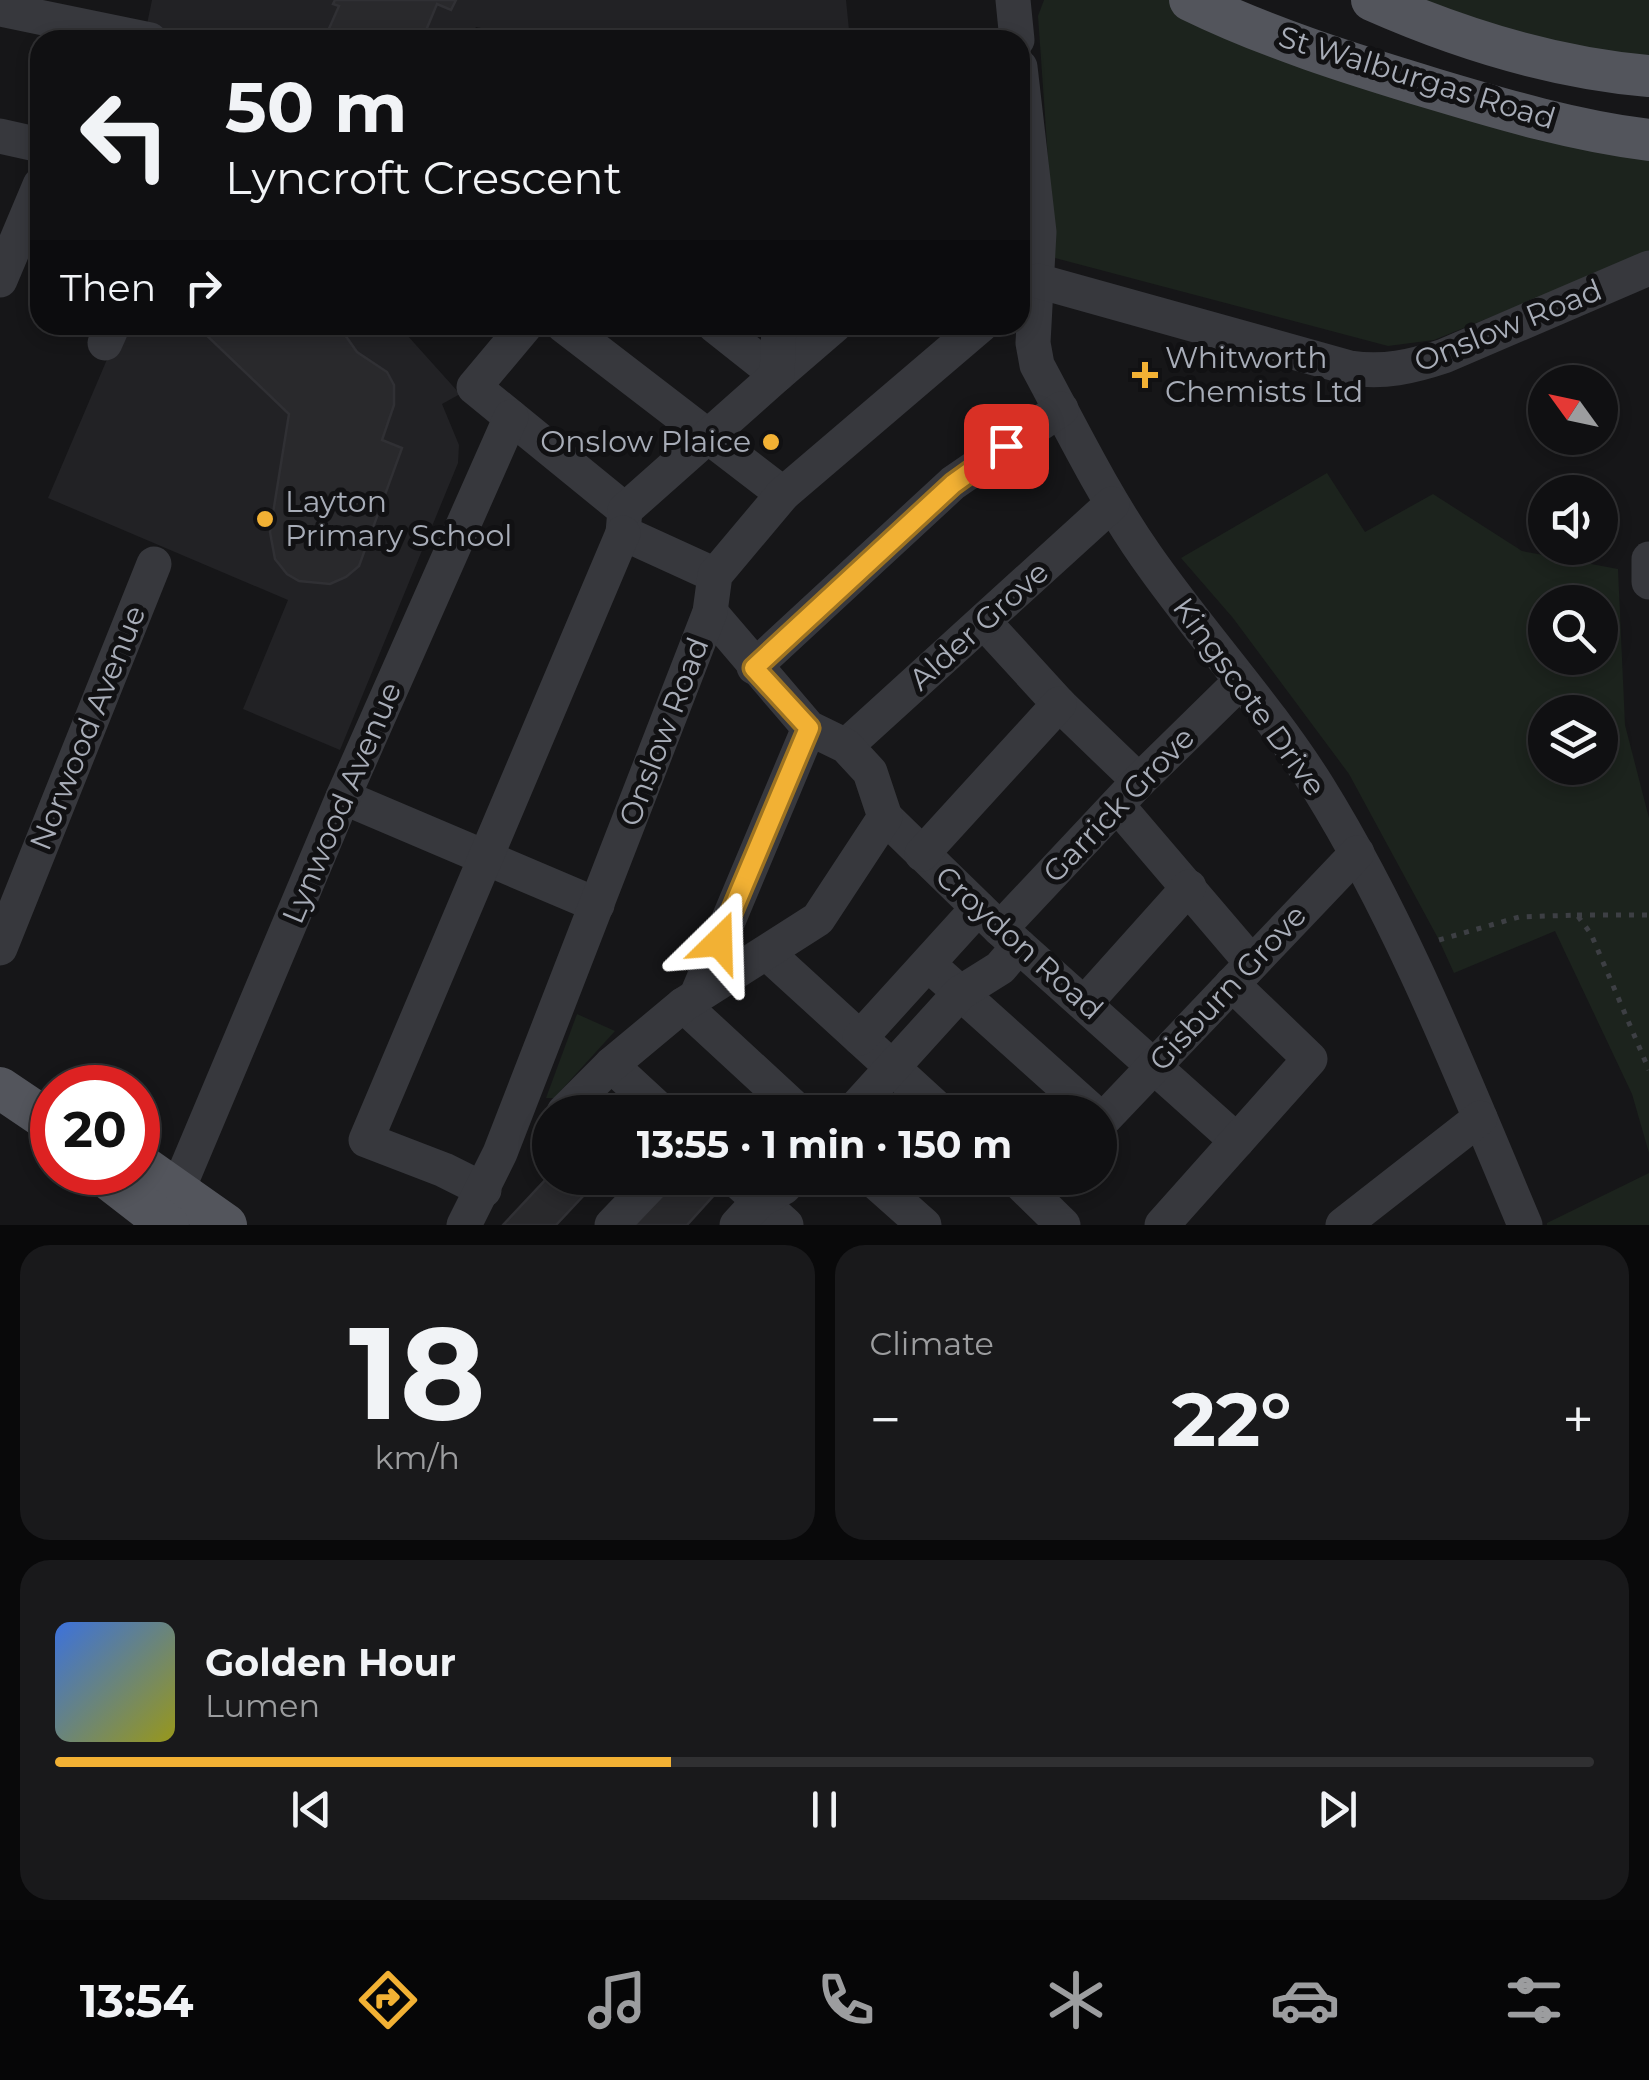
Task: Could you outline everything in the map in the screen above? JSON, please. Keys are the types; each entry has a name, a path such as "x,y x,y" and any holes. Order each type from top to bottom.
{"main road":[{"name":"St Walburgas Road","path":"1190,0 1222,16 1377,72 1549,120 1649,140"},
{"name":"St Walburgas Road","path":"1372,0 1530,54 1579,67 1649,76"},
{"path":"0,1088 30,1108"},
{"path":"136,1195 169,1213 226,1225"}],"street":[{"path":"1013,0 1016,30"},
{"path":"0,9 102,30"},
{"path":"0,136 30,143"},
{"name":"Kingscote Drive","path":"1030,155 1038,226 1030,281"},
{"path":"0,280 30,209"},
{"name":"Onslow Road","path":"1030,288 1378,372 1444,356 1648,271"},
{"name":"Kingscote Drive","path":"1030,302 1037,366 1112,504 1240,682 1281,731 1358,852 1423,986 1525,1225"},
{"path":"518,335 474,388 624,521 715,575 783,494 969,335"},
{"path":"575,335 783,494"},
{"path":"727,335 777,375"},
{"path":"777,375 779,335"},
{"path":"471,1215 444,1170 355,1136 487,856 624,521 706,437 823,335"},
{"path":"754,668 953,484 1060,409"},
{"name":"Lynwood Avenue","path":"169,1213 343,797 510,417"},
{"name":"Alder Grove","path":"846,746 1112,504"},
{"path":"1649,563 1649,582"},
{"name":"Norwood Avenue","path":"0,948 154,564"},
{"name":"Onslow Road","path":"471,1215 500,1153 710,612 715,575"},
{"path":"581,1095 610,1065 690,1000 818,919 885,817 870,772 846,746 809,728 710,612"},
{"path":"984,622 1059,704 1128,793 1242,973 1310,1059 1162,1225"},
{"name":"Garrick Grove","path":"999,928 1240,682"},
{"path":"922,854 1059,704"},
{"path":"690,1000 809,728"},
{"path":"343,797 597,905"},
{"name":"Croydon Road","path":"885,817 999,928 1237,1141"},
{"name":"Gisburn Grove","path":"1117,1102 1358,852"},
{"path":"1085,1003 1189,886"},
{"path":"860,1038 928,964 999,928 1000,968 960,993 868,1095"},
{"path":"767,953 921,1095"},
{"path":"928,964 1073,1095"},
{"path":"690,1000 782,1095"},
{"path":"610,1065 643,1095"},
{"path":"1343,1225 1480,1118"},
{"path":"500,1153 532,1134"},
{"path":"612,1225 641,1195"},
{"path":"890,1195 924,1225"},
{"path":"1042,1195 1062,1225"},
{"path":"743,1201 786,1225"}],"path":[{"path":"1577,915 1592,934 1649,1070"},
{"path":"1440,940 1519,917 1649,915"}],"shaded area":[{"path":"152,0 846,0 849,30 476,27 146,29"},
{"path":"1044,0 1190,0 1649,140 1649,253 1434,340 1388,346 1055,258 1038,16"},
{"path":"1372,0 1649,0 1649,76"},
{"name":"Layton Primary School","path":"114,335 407,335 460,394 442,404 459,445 458,463 340,750 243,709 288,600 48,498"},
{"path":"1327,473 1365,532 1433,494 1528,552 1528,565 1597,565 1618,569 1625,725 1649,818 1649,1153 1632,1094 1555,931 1454,973 1349,774 1233,618 1181,558"},
{"path":"577,1014 615,1031 557,1095 547,1095"},
{"path":"1649,1173 1649,1225 1547,1225 1547,1223"}],"building":[{"path":"335,0 456,0 451,10 437,4 426,30 328,30 339,6 333,4"},
{"path":"206,335 345,335 357,352 387,372 394,385 394,405 382,440 402,448 359,566 330,584 299,581 275,559 270,532 289,414"},
{"path":"532,1194 584,1195 556,1225 503,1225"},
{"path":"662,1195 714,1195 687,1225 634,1225"}],"place":[{"name":"Whitworth Chemists Ltd","path":"1145,375"},
{"name":"Onslow Plaice","path":"771,442"},
{"name":"Layton Primary School","path":"265,519"}],"route":[{"path":"719,942 809,728 754,668 953,484 1006,446"}]}
